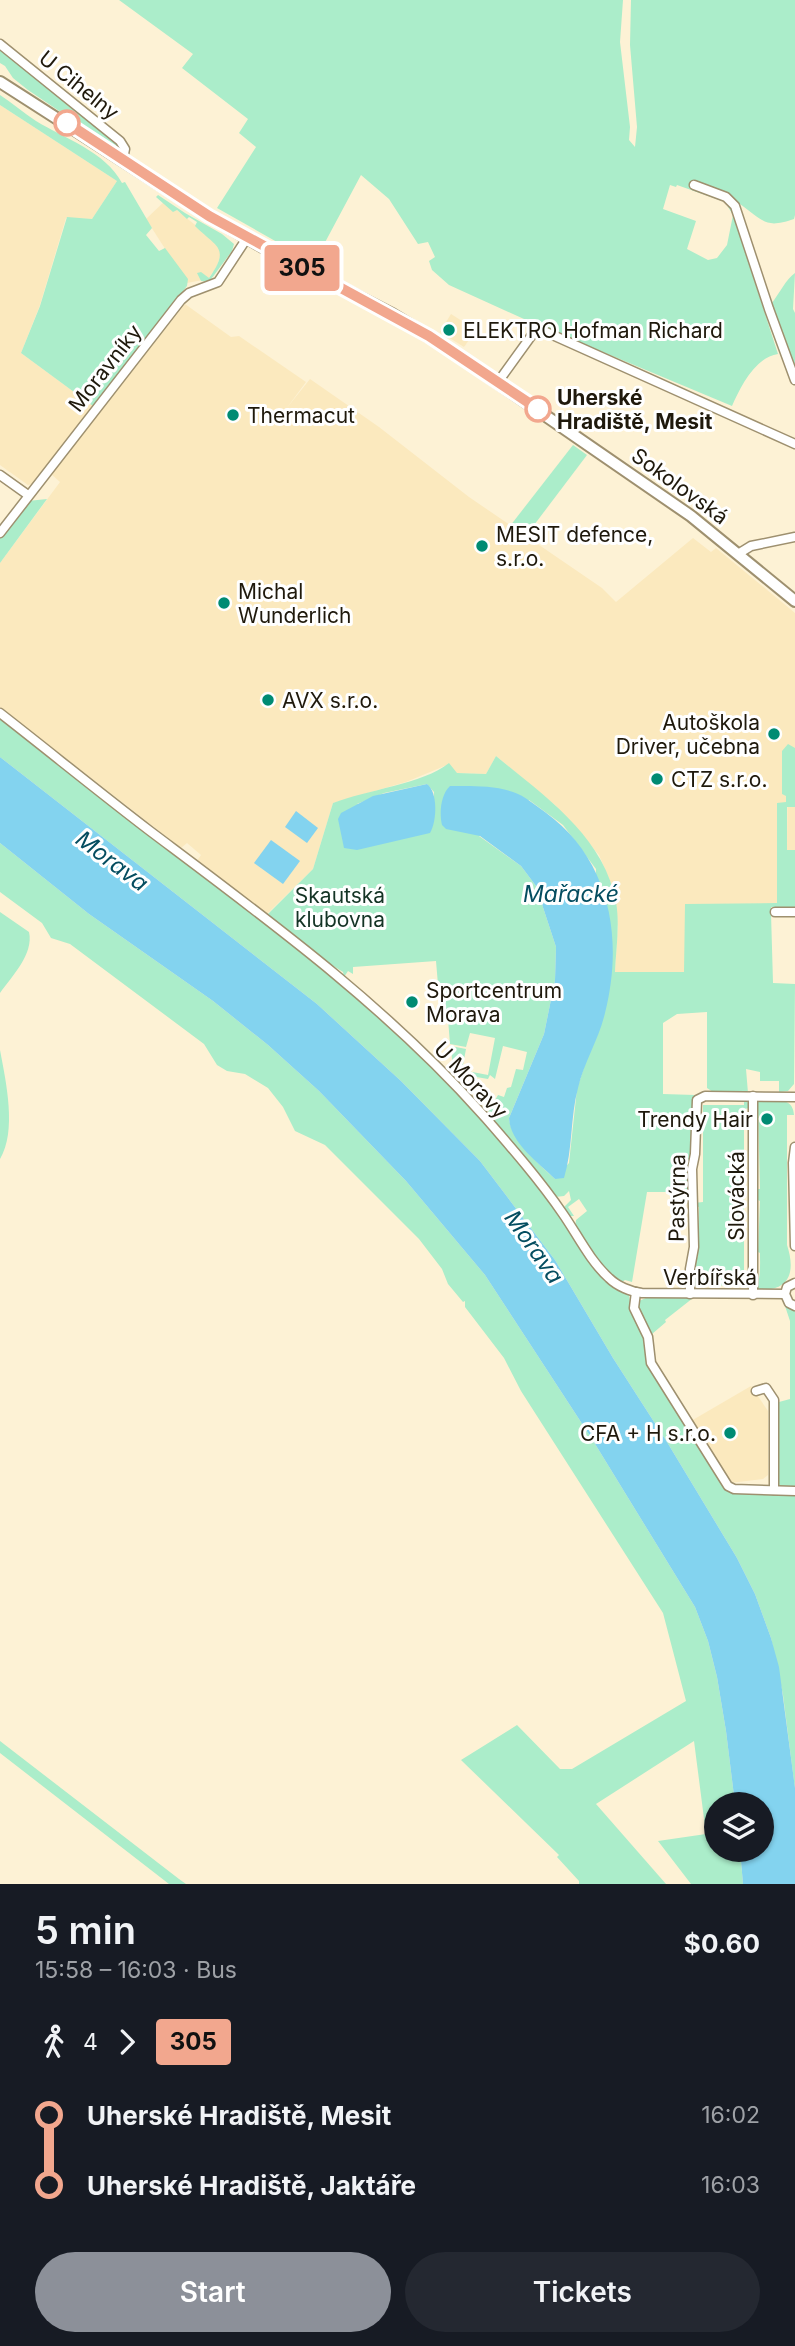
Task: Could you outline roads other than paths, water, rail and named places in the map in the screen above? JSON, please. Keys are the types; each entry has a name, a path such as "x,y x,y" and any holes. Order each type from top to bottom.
{"main road":[{"name":"Sokolovská","path":"0,82 247,238 408,323 691,516 795,601"}],"street":[{"name":"U Cihelny","path":"0,44 120,141 125,152 123,159"},
{"path":"694,185 726,197 735,206 795,380"},
{"name":"Moravníky","path":"0,533 181,300 189,293 218,282 247,238"},
{"path":"498,382 537,328 795,444"},
{"path":"0,475 28,495"},
{"path":"738,554 751,546 795,537"},
{"name":"U Moravy","path":"0,713 299,943 373,1006 484,1116 562,1212 605,1275 615,1283 636,1292"},
{"path":"775,912 795,912"},
{"name":"Pastýrna","path":"690,1294 690,1269 694,1247 692,1169 697,1103 705,1096 753,1096"},
{"path":"753,1096 795,1097"},
{"name":"Slovácká","path":"753,1096 753,1295"},
{"path":"795,1147 795,1247"},
{"path":"795,1283 788,1287 785,1294 789,1303 795,1306"},
{"path":"636,1292 635,1308 648,1337 651,1363 728,1486 734,1489 795,1491"},
{"name":"Verbířská","path":"636,1292 785,1294"},
{"path":"757,1391 766,1388 774,1399 774,1490"}],"water":[{"name":"Morava","path":"0,757 317,1004 401,1081 480,1161 555,1260 737,1558 755,1594 779,1667 795,1788 795,1884 743,1884 741,1862 774,1862 774,1792 734,1792 717,1677 708,1641 695,1607 592,1439 485,1275 406,1181 319,1091 268,1045 213,1001 89,914 0,843"},
{"path":"427,784 433,793 435,807 430,833 357,850 344,848 338,819 341,813 373,796"},
{"name":"Mařacké","path":"450,786 482,786 513,792 545,812 567,831 584,853 598,876 607,902 612,929 611,985 602,1023 578,1088 564,1178 555,1179 526,1152 514,1136 509,1118 544,1034 555,980 556,947 536,886 521,866 480,836 446,829 442,825 442,804"},
{"path":"296,811 318,828 307,843 285,827"},
{"path":"271,840 300,861 283,884 254,863"}],"place":[{"name":"ELEKTRO Hofman Richard","path":"449,330"},
{"name":"Uherské Hradiště, Mesit","path":"538,409"},
{"name":"Thermacut","path":"233,415"},
{"name":"MESIT defence, s.r.o.","path":"482,546"},
{"name":"Michal Wunderlich","path":"224,603"},
{"name":"AVX s.r.o.","path":"268,700"},
{"name":"Autoškola Driver, učebna","path":"774,734"},
{"name":"CTZ s.r.o.","path":"657,779"},
{"name":"Sportcentrum Morava","path":"412,1002"},
{"name":"Trendy Hair","path":"767,1119"},
{"name":"CFA + H s.r.o.","path":"730,1433"}],"park label":[{"name":"Skautská klubovna","path":"340,907"}]}
